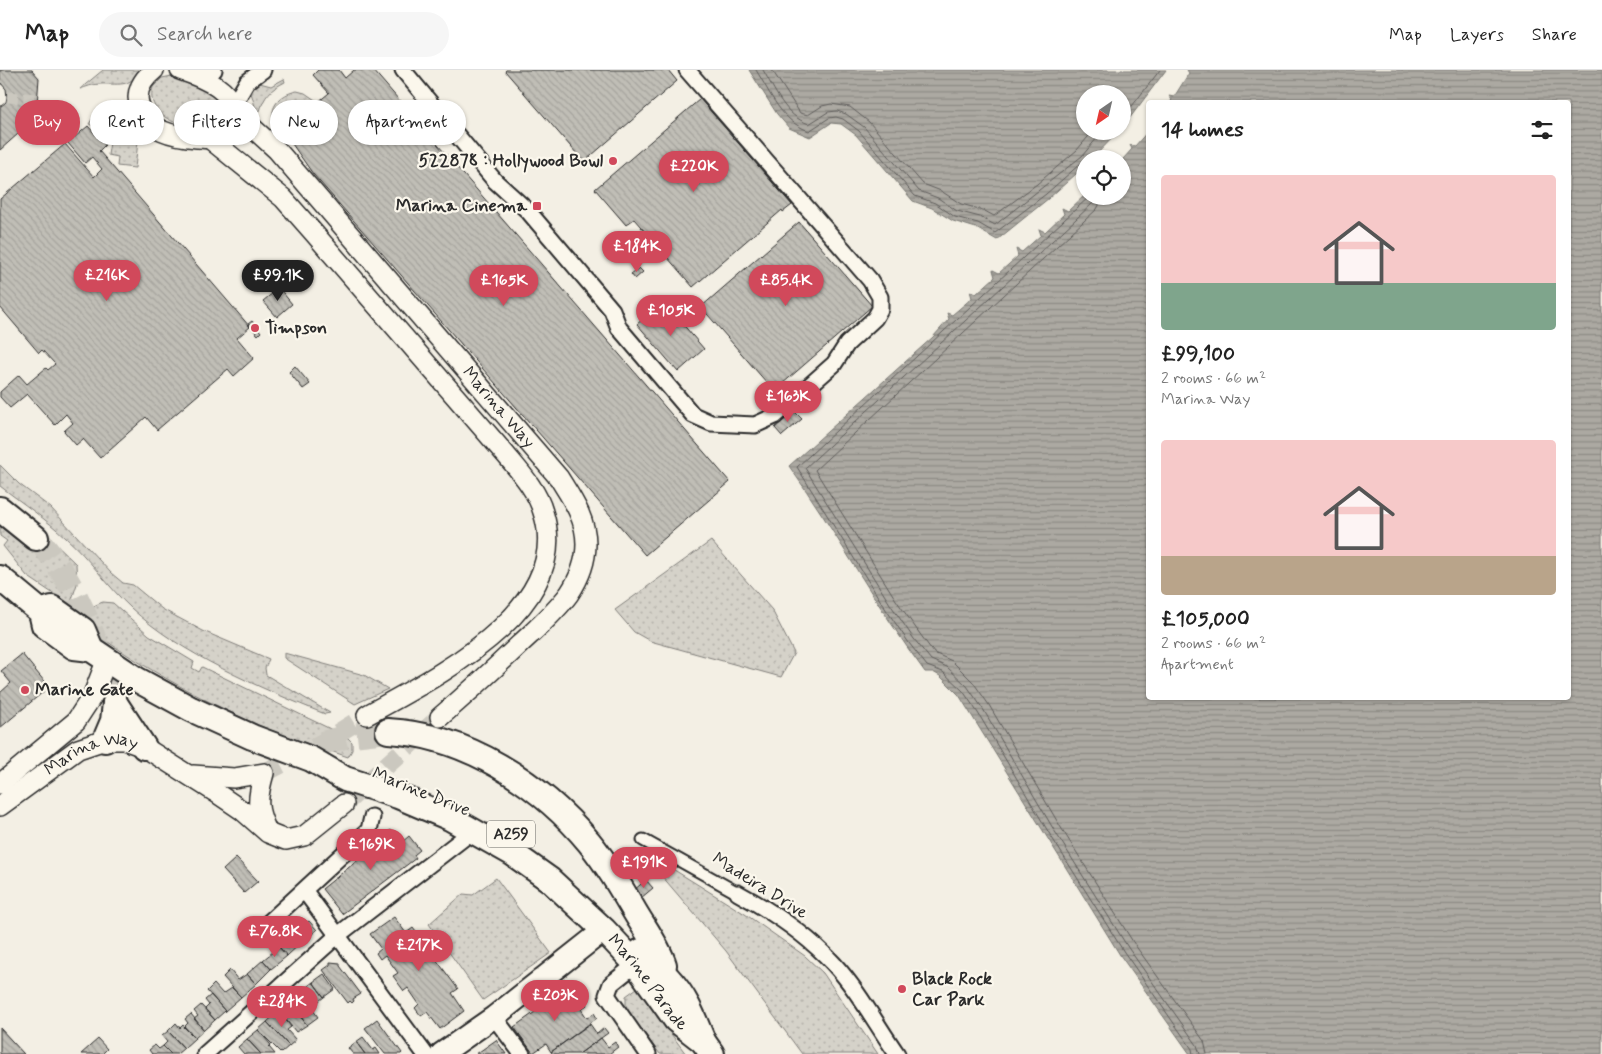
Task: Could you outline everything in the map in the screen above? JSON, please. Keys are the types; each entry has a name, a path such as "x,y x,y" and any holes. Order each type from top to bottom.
{"main road":[{"path":"0,509 36,538"},
{"name":"Marine Drive","path":"0,578 41,612 52,608 82,630 99,654 136,679 191,709 252,737 311,759 345,779 398,796 471,829 512,853 550,880 604,930"},
{"path":"105,740 113,721 115,703 144,747"},
{"path":"388,731 426,735 469,751 515,777 556,808 604,861 662,958 669,979"},
{"name":"Marine Drive","path":"311,759 349,764 406,783 458,804 515,836 578,883 604,907 654,966 669,979 691,1010 707,1048"},
{"path":"438,1054 494,1017 604,930"},
{"name":"Marine Parade","path":"604,930 636,964 676,1020 707,1048"}],"street":[{"path":"237,100 247,82 263,70"},
{"path":"403,70 473,152 495,181 528,211 612,310 619,328 693,415 711,423 761,424 775,416 834,364 847,344 875,318 880,309 880,297 870,280 687,70"},
{"name":"Marina Way","path":"197,72 222,91 228,100"},
{"path":"148,73 138,92 138,102 144,115 150,122 160,130 174,134"},
{"name":"Marina Way","path":"260,133 278,150 559,478 575,503 582,520 585,533 585,554 582,568 570,593 548,618 440,717"},
{"name":"Marina Way","path":"218,145 283,198 506,455 530,486 544,513 549,542 547,560 543,573 526,601 484,641 449,669 367,715"},
{"path":"0,784 76,721 93,695 99,654"},
{"name":"Marina Way","path":"0,806 78,749 105,740 124,740 144,747 243,811 268,832 286,840 304,836 344,804"},
{"name":"Marina Way","path":"186,775 220,778 264,773 258,794 258,805 268,832"},
{"path":"266,925 369,830 372,818"},
{"path":"206,1054 338,935 465,837 471,829"},
{"name":"Madeira Drive","path":"643,840 774,913 810,941 834,964 897,1054"},
{"path":"304,890 338,935 438,1054"},
{"path":"636,964 609,986 607,995 648,1054"},
{"path":"494,1017 522,1054"}],"shaded area":[{"path":"103,70 138,70 128,83 97,84 80,89"},
{"path":"177,75 196,81 219,100 174,100 174,122 171,121 164,116 164,100 153,100 153,87 162,78"},
{"path":"284,79 285,82 272,90 266,97 260,111 260,100 253,100 250,89 256,82 271,86"},
{"path":"297,91 305,93 315,100 279,100 289,93"},
{"path":"110,145 138,145 135,168 117,166 118,157 108,155"},
{"path":"0,465 19,484 51,508 111,573 123,583 133,585 162,609 203,631 269,659 265,668 266,675 330,713 325,714 249,682 197,655 151,625 123,600 66,538 0,486"},
{"path":"0,523 27,548 42,531 76,564 77,584 70,605 27,576 3,546 7,541 0,536"},
{"path":"711,541 772,610 794,653 781,677 650,641 634,632 615,610"},
{"path":"103,602 113,603 149,635 194,662 192,668 199,672 202,667 347,737 352,742 352,750 348,757 277,733 231,713 165,678 123,652 82,624 82,619 86,612"},
{"path":"284,653 364,675 388,689 355,704 284,658"},
{"path":"671,868 745,914 805,956 823,973 878,1054 802,1054 726,951 661,875"},
{"path":"496,878 551,953 483,1000 429,924 463,894 473,895"},
{"path":"637,988 686,1054 660,1054 628,1012 626,996"}],"water":[{"path":"749,70 1166,70 1131,116 1131,85 1076,85 1076,140 1110,140 1101,150 1076,150 1076,174 997,240 976,228 953,221 932,208 913,201 856,135 841,124 831,123 810,137 789,128 777,114"},
{"path":"1187,70 1602,70 1602,1054 1190,1054 1120,955 959,695 940,676 933,672 925,672 789,466 933,337 949,319 947,313 952,315 972,298 970,291 976,294 995,277 993,270 999,273 1018,256 1016,249 1022,252 1041,235 1039,229 1045,232 1064,214 1062,208 1068,211 1076,203 1076,205 1131,205 1132,149 1130,145 1135,146 1146,133 1146,700 1571,700 1571,100 1172,100 1169,96 1174,97 1189,73"}],"building":[{"path":"0,70 32,70 39,78 37,100 15,100 15,137 0,150 0,107 6,102 7,97 6,89 0,82"},
{"path":"318,70 339,70 345,78 354,70 373,70 399,100 348,100 348,145 438,145 730,482 645,555 313,174 293,145 338,145 338,100 321,100 329,93 313,75"},
{"path":"506,70 668,70 677,81 584,162"},
{"path":"700,99 792,205 783,212 782,210 693,287 634,219 626,225 595,189"},
{"path":"88,126 90,128 90,145 105,145 99,151 250,327 237,338 254,358 234,376 228,369 157,430 146,417 100,458 83,439 76,445 64,431 73,423 66,414 55,425 27,394 10,408 0,397 0,392 19,375 27,384 46,368 48,370 55,364 42,350 39,353 0,307 0,199 64,145 94,177 102,169 92,157 85,163 70,145 80,145 80,133"},
{"path":"799,222 872,306 774,391 701,307"},
{"path":"639,268 643,272 635,279 631,274"},
{"path":"279,288 292,304 277,317 263,301"},
{"path":"664,302 704,349 678,372 637,324"},
{"name":"Timpson","path":"252,321 261,332 258,335 248,324"},
{"path":"295,366 310,384 303,389 289,372"},
{"path":"794,411 802,419 782,436 775,428"},
{"name":"Marine Gate","path":"22,654 49,687 0,728 0,693 11,683 1,671"},
{"path":"391,830 401,843 409,836 420,850 414,855 416,858 342,914 322,889 358,860 357,856 365,849 370,850 380,842 380,838"},
{"path":"236,858 258,881 244,893 223,870"},
{"path":"646,880 653,888 641,898 634,890"},
{"path":"394,917 406,933 413,928 458,989 452,993 464,1011 440,1029 427,1012 421,1016 415,1008 419,1004 408,988 404,991 393,976 398,973 385,955 380,959 376,953 381,949 370,934"},
{"path":"309,921 317,930 302,942 290,929 298,922 302,926"},
{"path":"274,932 282,941 277,945 269,936"},
{"path":"294,933 302,942 287,956 279,947"},
{"path":"279,947 287,956 271,969 263,960"},
{"path":"263,960 271,969 256,984 247,974"},
{"path":"330,962 340,963 340,966 361,994 353,999 352,1003 350,1001 348,1003 323,970 330,965"},
{"path":"230,970 238,980 247,974 256,984 241,997 223,977"},
{"path":"324,974 335,989 324,997 313,982"},
{"path":"313,982 324,997 311,1007 300,992"},
{"path":"214,984 223,994 232,988 241,997 225,1011 207,991"},
{"path":"573,985 587,1005 581,1009 587,1018 594,1013 597,1018 551,1052 546,1044 533,1053 514,1027"},
{"path":"302,994 318,1017 307,1025 290,1003"},
{"path":"211,995 225,1011 215,1020 205,1009 209,1005 205,1000"},
{"path":"290,1003 307,1025 296,1032 279,1011"},
{"path":"201,1005 215,1020 204,1030 194,1019 198,1016 194,1011"},
{"path":"279,1011 291,1027 287,1030 296,1040 289,1046 267,1022"},
{"path":"191,1014 204,1030 195,1038 184,1027 188,1023 185,1019"},
{"path":"377,1019 401,1054 385,1054 365,1028"},
{"path":"267,1022 289,1046 281,1053 258,1030"},
{"path":"176,1023 180,1028 183,1025 195,1038 184,1048 168,1031"},
{"path":"590,1024 597,1034 604,1028 608,1033 579,1054 553,1054 551,1052"},
{"path":"0,1028 24,1054 0,1054"},
{"path":"258,1030 271,1045 269,1047 275,1054 261,1054 247,1039"},
{"path":"168,1031 184,1048 177,1054 171,1054 163,1046 167,1042 162,1036"},
{"path":"363,1037 373,1050 376,1048 380,1054 365,1054 356,1042"},
{"path":"601,1038 608,1047 615,1042 618,1047 609,1054 579,1054"},
{"path":"98,1039 107,1049 102,1054 81,1054"},
{"path":"247,1039 261,1054 244,1054 238,1047"},
{"path":"496,1040 506,1054 476,1054"},
{"path":"356,1042 365,1054 353,1054 348,1048"},
{"path":"155,1045 159,1049 163,1046 171,1054 152,1054 149,1050"}],"tunnel":[{"path":"7,97 37,99"},
{"path":"36,538 63,573 75,594 94,637 115,703"},
{"path":"264,773 322,743 367,715"},
{"path":"344,804 440,717"},
{"path":"322,743 352,735 388,731"}],"place":[{"name":"522878 : Hollywood Bowl","path":"613,161"},
{"name":"Marina Cinema","path":"537,206"},
{"name":"Timpson","path":"255,328"},
{"name":"Marine Gate","path":"25,690"},
{"name":"Black Rock Car Park","path":"902,989"}]}
